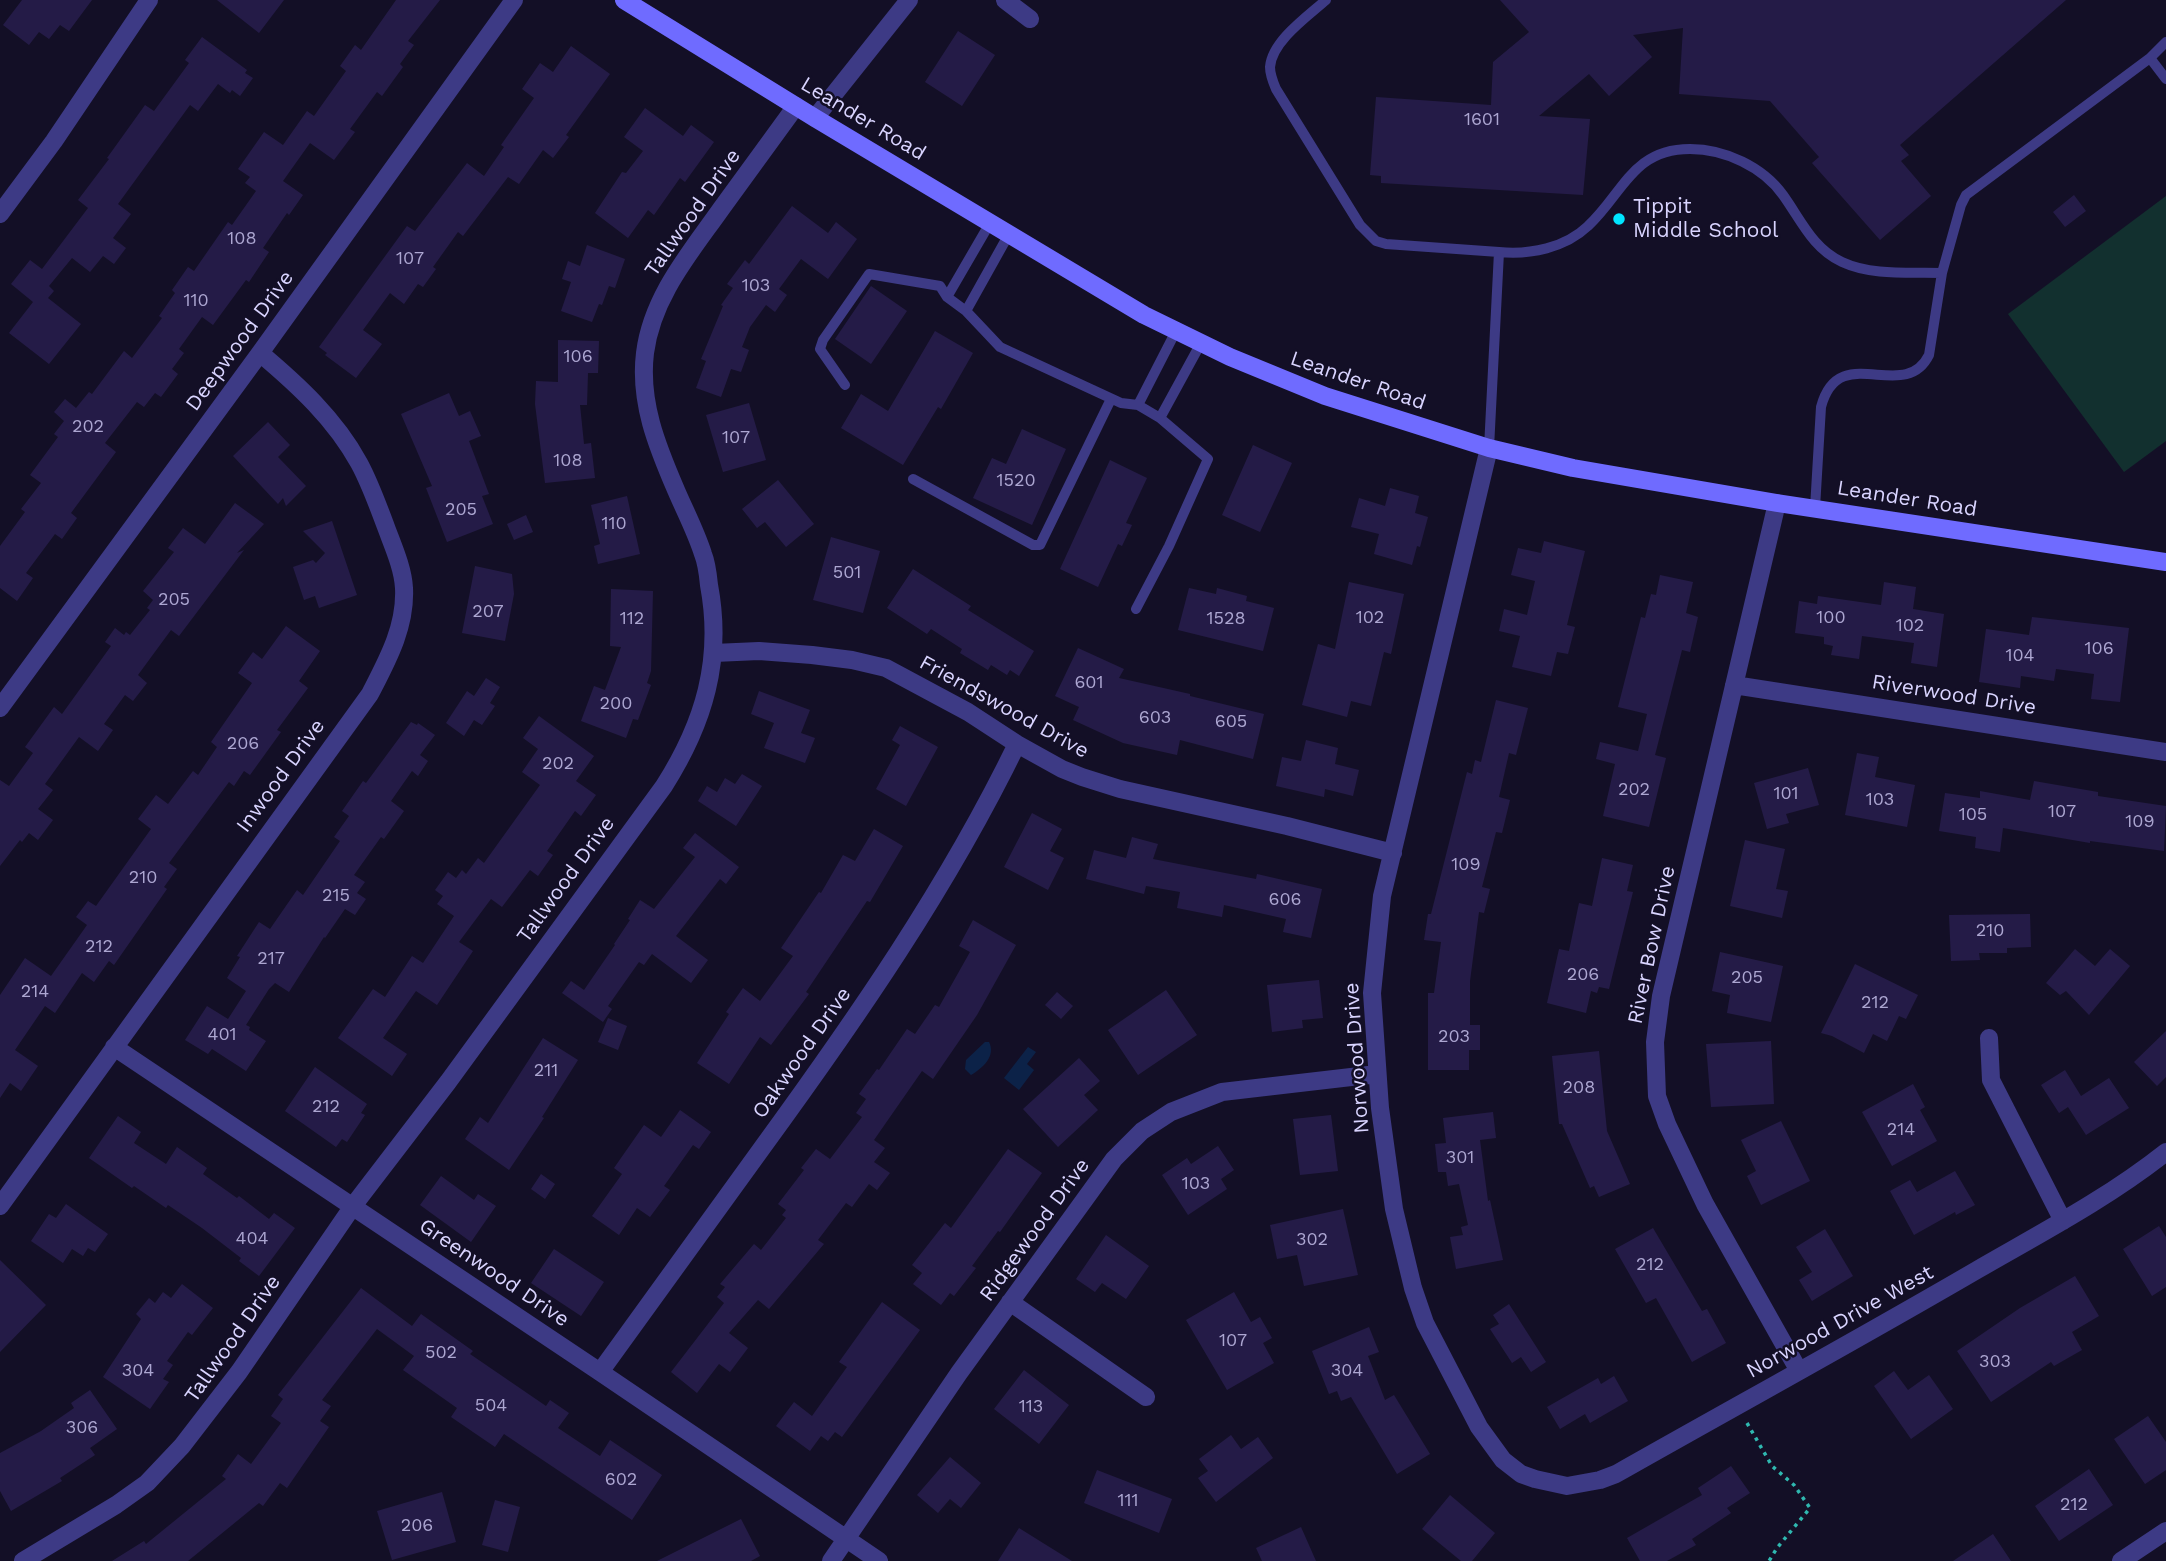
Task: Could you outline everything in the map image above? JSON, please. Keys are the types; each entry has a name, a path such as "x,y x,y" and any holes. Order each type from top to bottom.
{"main road":[{"name":"Leander Road","path":"624,0 1144,315 1230,357 1325,396 1489,448 1573,468 1777,503 2166,562"}],"street":[{"path":"0,214 54,141 149,0"},
{"name":"Deepwood Drive","path":"0,708 260,354 514,0"},
{"path":"815,118 909,0"},
{"path":"1005,0 1030,19"},
{"name":"Tallwood Drive","path":"23,1561 116,1505 147,1483 173,1457 239,1372 354,1206 664,786 691,737 708,694 714,653 714,611 704,556 659,450 648,414 644,378 645,351 668,285 796,106"},
{"name":"Inwood Drive","path":"0,1206 370,694 400,629 404,588 396,555 360,464 337,428 296,383 260,354"},
{"name":"Norwood Drive","path":"1489,448 1382,896 1373,1005 1377,1074 1394,1209 1413,1288 1425,1323 1479,1427 1503,1460 1521,1474"},
{"name":"River Bow Drive","path":"1777,503 1661,996 1655,1042 1657,1096 1667,1125 1705,1204 1799,1371"},
{"name":"Friendswood Drive","path":"714,653 760,651 813,655 886,668 968,712 1062,769 1120,789 1393,853"},
{"name":"Riverwood Drive","path":"1734,685 2166,752"},
{"name":"Oakwood Drive","path":"600,1371 837,1045 908,940 990,800 1017,744"},
{"path":"1989,1038 1991,1080 2063,1221"},
{"name":"Greenwood Drive","path":"114,1047 600,1371 879,1561"},
{"name":"Ridgewood Drive","path":"831,1561 901,1456 1010,1302 1114,1159 1142,1131 1171,1112 1222,1092 1377,1074"},
{"name":"Norwood Drive West","path":"1521,1474 1567,1486 1616,1474 2063,1221 2136,1176 2166,1152"},
{"path":"1010,1302 1146,1397"},
{"path":"2121,1561 2166,1531"}],"lane":[{"path":"1326,0 1278,46 1270,68 1272,78 1276,89 1360,225 1376,242 1516,254 1540,250 1576,235 1596,219 1626,178 1637,168 1662,153 1691,149 1729,157 1763,175 1783,195 1816,244 1840,261 1868,270 1942,274"},
{"path":"1815,508 1821,407 1825,393 1830,385 1854,373 1908,374 1925,362 1929,355 1942,274 1966,195 2150,58 2166,42"},
{"path":"2150,58 2166,79"},
{"path":"947,297 990,223"},
{"path":"966,311 1009,234"},
{"path":"1489,448 1499,252"},
{"path":"845,385 820,349 822,340 869,274 940,286 947,297 966,311 1000,347 1111,399 1138,405 1160,418 1208,459 1169,546 1136,609"},
{"path":"1138,405 1176,331"},
{"path":"1160,418 1201,343"},
{"path":"913,479 1033,545 1040,545 1111,399"}],"path":[{"path":"1738,1405 1755,1441 1772,1466 1794,1485 1810,1508 1769,1561"}],"green space":[{"path":"2166,196 2166,441 2124,472 2008,314"}],"water":[{"path":"985,1042 989,1042 991,1047 990,1057 971,1075 965,1069 966,1060"},
{"path":"1028,1047 1036,1052 1027,1064 1034,1070 1019,1090 1004,1078"}],"building":[{"path":"22,0 92,0 69,31 60,25 49,39 39,32 29,45 3,25"},
{"path":"217,0 284,0 259,33"},
{"path":"396,0 440,0 408,41 414,45 400,64 403,67 382,96 377,92 350,129 355,132 334,160 310,143 283,181 303,195 263,248 269,252 249,282 246,280 213,325 202,317 179,349 184,353 172,369 178,374 161,397 155,393 144,407 137,402 105,443 116,452 71,513 77,518 62,539 55,534 26,573 33,578 17,601 0,588 0,546 25,512 21,509 41,483 30,475 58,437 54,434 64,421 54,412 65,399 76,408 89,392 92,394 124,351 132,358 162,318 159,316 175,293 172,290 188,267 194,271 228,222 232,225 256,191 245,183 250,177 238,169 264,132 283,145 307,111 314,116 346,71 340,66 355,45 361,50"},
{"path":"1500,0 2066,0 1900,145 1909,155 1901,161 1931,196 1880,240 1812,163 1819,157 1770,101 1679,94 1683,28 1633,35 1652,57 1609,96 1589,74 1539,116 1590,119 1583,195 1381,183 1381,176 1370,175 1376,97 1491,105 1493,62 1529,32"},
{"path":"958,31 995,55 962,106 925,82"},
{"path":"202,37 247,70 245,73 253,78 240,96 232,90 230,93 218,84 198,111 190,105 118,204 131,214 113,238 126,248 114,264 103,256 90,272 72,258 49,286 54,291 48,298 81,324 49,364 9,333 33,302 11,284 30,260 42,269 88,208 78,200 145,105 154,111 189,63 185,60"},
{"path":"571,46 610,74 566,135 569,137 553,158 543,150 519,184 508,177 463,236 458,232 433,267 436,269 423,287 418,284 404,304 390,293 363,330 382,344 356,378 325,355 327,353 319,347 407,226 415,231 467,163 484,176 504,147 501,145 534,98 522,89 540,63 553,72"},
{"path":"645,108 683,136 691,125 714,142 685,182 680,178 654,215 648,210 628,238 595,213 622,172 626,173 643,151 624,137"},
{"path":"2074,195 2086,211 2065,227 2053,212"},
{"path":"792,206 828,233 836,222 857,239 828,279 801,259 779,289 787,295 775,312 766,305 750,327 742,347 749,350 741,372 731,369 721,397 696,388 706,361 701,359 723,306 721,305 733,288 727,284 745,260 749,264"},
{"path":"587,245 625,259 615,288 609,286 592,322 561,311 571,282 562,279 568,261 580,266"},
{"path":"871,286 907,311 871,364 835,339"},
{"path":"935,331 973,353 941,409 938,407 903,465 841,428 861,394 888,411"},
{"path":"558,340 599,341 598,373 588,373 587,405 580,405 584,444 591,443 595,478 545,483 535,404 536,381 558,382"},
{"path":"449,393 459,416 470,411 481,436 469,441 489,494 482,496 493,524 447,542 426,488 432,486 401,414"},
{"path":"749,403 766,460 723,472 706,415"},
{"path":"268,422 290,445 278,457 306,486 286,506 283,498 278,504 233,456"},
{"path":"1022,429 1066,449 1032,525 973,498 992,458 1006,464"},
{"path":"1253,445 1292,463 1260,532 1222,515"},
{"path":"1110,460 1147,478 1126,523 1132,525 1122,546 1118,544 1098,587 1060,569"},
{"path":"778,480 814,524 786,547 765,522 757,528 742,509"},
{"path":"1390,488 1419,496 1415,513 1428,517 1412,565 1374,554 1379,534 1351,527 1359,498 1385,506"},
{"path":"627,496 640,554 598,564 594,546 600,544 591,505"},
{"path":"235,503 264,524 237,553 244,550 179,636 171,630 138,675 147,683 133,701 125,695 104,724 113,730 98,751 79,737 45,784 53,790 38,809 53,820 38,840 29,833 22,842 20,840 0,866 0,780 9,786 33,753 25,747 54,707 62,714 111,646 105,642 115,628 124,635 126,632 130,635 150,610 147,608 153,600 143,591 174,552 168,548 183,528 205,544"},
{"path":"526,515 533,532 514,540 507,524"},
{"path":"332,521 357,595 319,608 315,596 304,600 293,567 313,560 316,563 325,553 303,531"},
{"path":"831,537 880,551 863,613 813,600"},
{"path":"1544,541 1585,551 1567,625 1575,627 1568,654 1557,652 1551,676 1512,667 1520,636 1499,631 1504,609 1527,615 1535,581 1511,575 1518,548 1541,553"},
{"path":"475,566 512,574 514,594 505,641 462,633"},
{"path":"913,569 971,606 968,610 1034,651 1019,676 1010,670 1007,675 991,665 988,670 960,653 962,649 931,629 927,634 887,608"},
{"path":"1660,575 1693,582 1686,613 1698,617 1690,652 1682,650 1655,755 1666,758 1649,827 1603,816 1615,764 1596,759 1600,742 1638,751 1647,714 1618,707 1641,617 1645,618 1651,594 1656,595"},
{"path":"1349,582 1404,594 1391,654 1384,652 1371,706 1351,701 1347,717 1302,705 1318,644 1335,649"},
{"path":"1884,582 1916,587 1913,609 1944,614 1937,667 1911,663 1914,643 1862,636 1859,659 1831,655 1833,646 1824,644 1824,637 1795,633 1799,601 1817,604 1818,596 1881,605"},
{"path":"1189,588 1216,594 1217,588 1247,596 1246,601 1274,608 1263,651 1178,630"},
{"path":"611,589 653,591 651,671 647,683 651,685 638,720 633,719 626,738 581,721 594,686 605,690 621,647 610,646"},
{"path":"2032,617 2129,628 2120,702 2091,699 2094,674 2056,669 2054,681 2021,676 2020,688 1979,682 1986,629 2029,635"},
{"path":"286,626 320,651 299,681 308,688 277,730 281,732 250,775 244,771 234,786 229,782 169,863 177,869 164,887 167,889 114,965 109,961 94,982 82,973 55,1013 45,1006 15,1050 38,1066 21,1091 10,1083 0,1098 0,995 25,958 51,976 87,925 76,917 88,901 96,906 151,829 138,819 156,795 168,804 193,771 198,775 217,747 211,742 252,683 238,673 253,652 262,659"},
{"path":"1078,648 1124,669 1119,678 1264,714 1253,759 1180,740 1177,755 1123,743 1073,720 1079,707 1055,696"},
{"path":"486,678 500,687 490,703 495,706 482,725 474,720 464,736 446,723 467,691 474,696"},
{"path":"759,691 810,710 801,733 815,738 805,763 764,748 774,723 751,714"},
{"path":"1496,700 1528,708 1516,755 1509,753 1499,797 1510,800 1502,833 1496,832 1482,887 1490,889 1484,913 1479,912 1470,981 1470,1025 1480,1025 1480,1050 1469,1050 1469,1070 1428,1070 1428,993 1434,993 1441,942 1424,940 1428,914 1431,914 1467,772 1472,774 1475,760 1481,762"},
{"path":"539,716 594,756 576,781 596,795 581,816 575,811 547,851 553,855 538,876 530,870 502,907 491,899 459,942 473,951 437,1005 416,991 383,1038 407,1054 392,1076 338,1038 373,989 385,997 412,956 423,963 454,916 437,904 443,896 435,890 448,872 456,878 462,870 466,874 478,858 484,863 540,785 522,772 538,749 523,738"},
{"path":"411,722 417,725 418,723 435,735 420,755 428,761 418,776 412,771 391,801 404,811 384,839 381,837 354,875 365,882 357,893 366,899 355,915 345,909 289,992 275,983 269,989 246,1025 266,1041 246,1071 212,1049 208,1054 185,1040 207,1006 228,1019 246,991 227,978 240,957 237,956 259,922 270,929 297,890 303,895 340,841 334,837 349,816 342,811"},
{"path":"900,726 938,747 906,806 876,789 900,745 892,740"},
{"path":"1306,740 1338,748 1335,764 1359,770 1353,796 1325,789 1324,797 1276,786 1282,757 1301,761"},
{"path":"1857,753 1879,757 1875,777 1915,785 1907,827 1845,815"},
{"path":"1808,768 1819,805 1786,814 1789,823 1767,829 1754,783"},
{"path":"742,774 762,786 736,826 698,801 707,786 717,792 725,778 735,784"},
{"path":"2034,781 2098,792 2098,796 2166,806 2164,851 2090,843 2003,828 2000,852 1975,848 1976,837 1939,831 1945,793 1980,798 1980,791 2030,800"},
{"path":"1032,813 1062,829 1050,851 1064,858 1048,890 1004,867"},
{"path":"874,829 903,846 870,902 867,901 806,992 809,994 771,1045 760,1037 729,1084 697,1063 743,988 760,1001 793,956 781,948 819,892 821,893 843,855 855,861"},
{"path":"695,833 739,867 726,884 720,879 676,936 708,960 691,983 652,954 644,965 639,962 608,1006 612,1009 603,1022 562,993 571,981 584,990 615,945 640,900 654,909 695,857 683,848"},
{"path":"1132,837 1158,844 1153,859 1256,879 1257,874 1322,889 1311,938 1283,932 1286,919 1224,905 1222,917 1177,908 1180,892 1146,886 1144,894 1086,879 1094,850 1126,858"},
{"path":"1745,840 1785,849 1776,889 1788,891 1782,918 1730,906"},
{"path":"1602,858 1633,865 1627,891 1633,892 1609,989 1599,987 1597,993 1591,991 1586,1013 1547,1003 1559,949 1569,951 1579,903 1592,906"},
{"path":"2030,914 2031,947 2007,948 2007,953 1979,953 1980,960 1951,961 1949,915"},
{"path":"973,920 1016,945 977,1015 933,1079 922,1071 874,1140 885,1148 874,1162 890,1173 877,1190 869,1184 852,1207 846,1203 818,1240 824,1244 769,1309 758,1300 729,1333 748,1348 730,1372 719,1364 697,1393 671,1372 724,1303 717,1297 725,1287 720,1284 754,1244 761,1250 786,1218 782,1215 786,1210 778,1204 816,1149 830,1159 862,1117 856,1113 866,1099 859,1094 907,1029 915,1034 935,1005 939,1007 970,952 959,946"},
{"path":"2075,949 2095,966 2110,949 2130,966 2089,1015 2066,991 2060,995 2046,983"},
{"path":"1720,952 1783,966 1771,1022 1727,1013 1730,995 1712,991"},
{"path":"1855,964 1918,995 1906,1019 1899,1016 1887,1041 1873,1034 1864,1053 1821,1033"},
{"path":"1319,980 1323,1018 1302,1020 1303,1028 1272,1032 1267,985"},
{"path":"1166,990 1197,1035 1138,1075 1108,1030"},
{"path":"1057,992 1073,1006 1061,1019 1045,1005"},
{"path":"608,1018 627,1026 618,1050 598,1042"},
{"path":"2166,1031 2166,1077 2157,1086 2134,1062"},
{"path":"543,1038 578,1060 509,1170 465,1139 480,1117 488,1123"},
{"path":"1771,1041 1774,1104 1711,1107 1706,1044"},
{"path":"1599,1051 1607,1131 1630,1184 1599,1197 1594,1186 1590,1188 1562,1124 1559,1124 1552,1056"},
{"path":"1079,1058 1100,1081 1084,1095 1098,1110 1058,1147 1023,1109"},
{"path":"315,1067 367,1104 361,1113 365,1115 347,1142 342,1139 336,1147 285,1111"},
{"path":"2065,1070 2081,1096 2109,1078 2129,1108 2086,1135 2068,1107 2059,1113 2041,1085"},
{"path":"1913,1084 1925,1107 1920,1110 1937,1141 1892,1166 1862,1112"},
{"path":"680,1110 711,1132 699,1149 693,1145 664,1186 670,1190 650,1217 637,1208 619,1235 592,1216 622,1174 614,1168 644,1125 661,1137"},
{"path":"1493,1112 1496,1138 1480,1140 1488,1201 1490,1200 1503,1260 1456,1269 1450,1237 1463,1235 1461,1227 1468,1225 1459,1184 1448,1186 1446,1172 1438,1172 1435,1144 1446,1143 1443,1118"},
{"path":"1331,1115 1338,1171 1300,1175 1293,1119"},
{"path":"118,1116 141,1132 134,1143 166,1164 177,1147 207,1168 203,1174 237,1198 239,1196 269,1219 274,1213 295,1228 259,1276 239,1261 241,1258 202,1228 168,1205 166,1208 134,1186 132,1188 89,1158"},
{"path":"1781,1121 1810,1181 1761,1205 1747,1176 1756,1171 1741,1140"},
{"path":"1218,1146 1234,1170 1221,1179 1227,1189 1188,1215 1162,1175 1187,1158 1191,1164"},
{"path":"1008,1149 1042,1173 972,1266 976,1268 954,1296 950,1293 941,1305 913,1284 922,1273 912,1265 945,1223 951,1228"},
{"path":"1955,1171 1975,1205 1956,1215 1955,1212 1914,1235 1890,1191 1910,1180 1917,1192"},
{"path":"541,1174 555,1184 545,1199 531,1189"},
{"path":"441,1176 474,1200 478,1194 496,1206 471,1242 420,1205"},
{"path":"66,1204 108,1234 95,1252 88,1248 83,1256 72,1249 63,1263 31,1241 49,1214 56,1218"},
{"path":"1343,1209 1358,1275 1304,1286 1297,1255 1277,1259 1270,1225"},
{"path":"2159,1226 2166,1237 2166,1287 2152,1296 2123,1249"},
{"path":"1653,1228 1702,1311 1707,1309 1726,1343 1692,1362 1656,1298 1646,1303 1615,1249"},
{"path":"1825,1229 1853,1276 1812,1301 1799,1280 1812,1272 1796,1247"},
{"path":"1106,1235 1149,1266 1126,1299 1102,1283 1095,1292 1076,1279"},
{"path":"554,1249 604,1282 581,1316 531,1283"},
{"path":"0,1260 46,1305 0,1352"},
{"path":"2075,1276 2099,1316 2072,1332 2082,1350 2054,1366 2051,1362 1991,1402 1957,1351 2020,1308"},
{"path":"182,1284 213,1308 192,1335 188,1332 167,1361 173,1365 163,1379 169,1382 150,1409 103,1377 141,1319 136,1314 149,1298 155,1303 163,1292 171,1298"},
{"path":"361,1288 412,1326 421,1314 473,1351 470,1354 546,1406 550,1400 569,1413 558,1428 600,1456 610,1440 662,1475 632,1520 504,1434 495,1447 451,1417 457,1408 403,1370 414,1356 377,1329 322,1400 331,1406 320,1421 329,1427 287,1488 280,1483 263,1506 259,1503 188,1561 112,1561 144,1541 146,1544 226,1479 222,1476 238,1454 251,1464 281,1423 271,1416 283,1399 278,1395"},
{"path":"1234,1292 1251,1322 1260,1317 1272,1338 1263,1343 1274,1363 1227,1390 1186,1320"},
{"path":"882,1302 920,1330 842,1437 835,1432 828,1441 821,1436 810,1451 776,1426 794,1402 812,1416 847,1367 839,1362"},
{"path":"1509,1304 1546,1362 1531,1372 1521,1357 1512,1363 1490,1329 1499,1324 1493,1315"},
{"path":"1369,1327 1379,1352 1368,1356 1385,1400 1394,1395 1430,1454 1397,1474 1351,1397 1341,1401 1337,1391 1329,1394 1312,1351"},
{"path":"1024,1370 1069,1405 1039,1444 994,1409"},
{"path":"1894,1371 1908,1390 1929,1375 1953,1409 1911,1439 1874,1386"},
{"path":"1614,1376 1628,1401 1590,1423 1585,1414 1560,1429 1547,1407 1598,1378 1601,1384"},
{"path":"90,1390 117,1429 90,1448 95,1455 60,1478 62,1481 11,1511 0,1491 0,1453 41,1431 74,1408 71,1403"},
{"path":"2148,1416 2166,1442 2166,1470 2145,1484 2114,1439"},
{"path":"1231,1435 1241,1449 1258,1437 1273,1458 1216,1502 1198,1478 1208,1471 1199,1459"},
{"path":"950,1457 981,1483 961,1508 950,1499 938,1513 917,1495"},
{"path":"1731,1466 1750,1493 1727,1508 1731,1513 1692,1539 1696,1545 1667,1561 1640,1561 1627,1538 1702,1495 1698,1488"},
{"path":"2089,1469 2113,1505 2059,1541 2035,1506"},
{"path":"1097,1470 1172,1499 1159,1533 1084,1503"},
{"path":"442,1492 456,1542 392,1560 377,1511"},
{"path":"1450,1495 1495,1533 1472,1561 1461,1561 1422,1529"},
{"path":"495,1500 520,1507 508,1552 482,1545"},
{"path":"741,1519 760,1556 751,1561 657,1561"},
{"path":"1301,1527 1316,1561 1262,1561 1256,1548"},
{"path":"1019,1528 1043,1543 1072,1561 998,1561"},
{"path":"1993,1534 2011,1561 1953,1561"}],"place":[{"name":"Tippit Middle School","path":"1619,219"}]}
